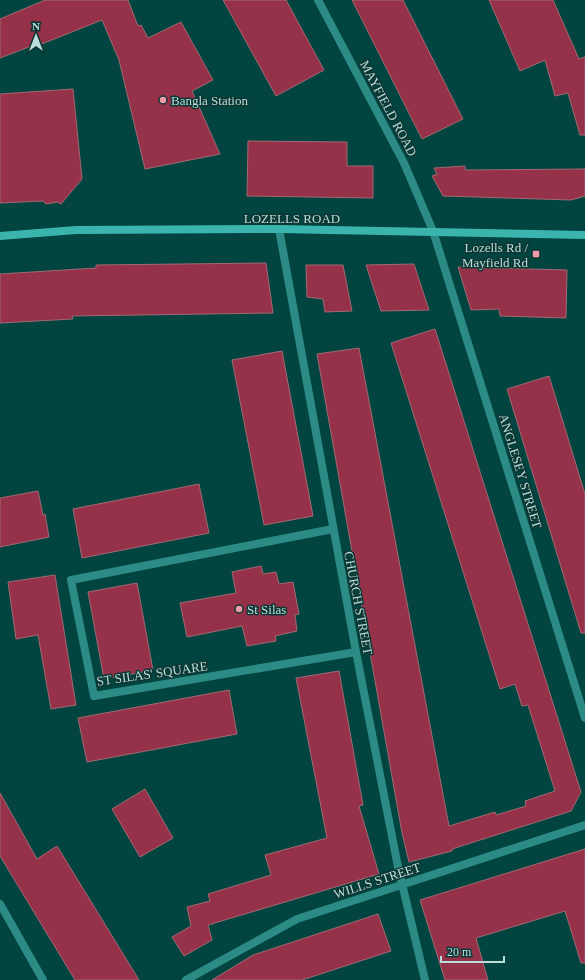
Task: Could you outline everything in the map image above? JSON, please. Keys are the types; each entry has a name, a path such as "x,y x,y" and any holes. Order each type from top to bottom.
{"main road":[{"name":"LOZELLS ROAD","path":"0,236 76,230 279,229 585,235"}],"street":[{"name":"MAYFIELD ROAD","path":"318,0 404,163 433,231"},
{"name":"CHURCH STREET","path":"279,229 333,529 401,885 425,980"},
{"name":"ANGLESEY STREET","path":"433,231 585,718"},
{"name":"ST SILAS' SQUARE","path":"333,529 71,580 94,696 356,652"},
{"name":"WILLS STREET","path":"186,980 297,919 585,825"},
{"path":"0,904 42,980"}],"building":[{"name":"Bangla Station","path":"45,0 128,0 138,26 141,25 148,38 181,22 213,80 192,91 220,154 145,169 119,60 102,20 34,47 34,45 0,58 0,19"},
{"path":"223,0 286,0 324,70 276,96"},
{"path":"352,0 403,0 463,119 422,139"},
{"path":"489,0 553,0 579,59 585,57 585,135 580,135 568,93 555,96 545,60 520,71"},
{"path":"73,89 82,179 61,204 57,202 46,204 43,201 0,203 0,94"},
{"path":"248,141 347,142 347,166 373,166 373,198 247,196"},
{"path":"465,166 465,170 585,169 585,196 571,200 443,196 432,176 437,174 434,168"},
{"path":"266,263 273,313 72,316 73,319 0,323 0,274 96,268 96,265"},
{"path":"414,264 429,310 381,311 366,265"},
{"path":"306,265 343,265 352,311 325,312 323,299 307,297"},
{"path":"458,267 567,270 566,318 500,316 499,309 471,310"},
{"path":"435,329 581,792 571,811 452,849 452,851 409,862 402,833 317,354 359,348 449,826 495,812 496,815 526,806 525,801 555,791 528,705 522,706 515,684 500,689 391,343"},
{"path":"282,351 313,516 264,525 232,360"},
{"path":"549,376 585,494 585,633 581,633 507,389"},
{"path":"199,484 209,533 82,558 73,509"},
{"path":"38,491 43,515 45,514 49,537 0,547 0,498"},
{"name":"St Silas","path":"261,566 263,574 276,572 279,584 293,582 299,614 295,615 297,631 275,636 276,641 247,646 242,626 187,637 180,603 236,593 232,572"},
{"path":"55,575 76,705 51,709 38,635 16,639 8,582"},
{"path":"137,583 153,670 104,679 88,592"},
{"path":"339,671 363,805 359,806 379,874 208,925 212,940 184,956 172,937 191,926 187,907 210,901 208,894 271,875 265,855 327,838 296,678"},
{"path":"229,690 237,734 87,762 78,718"},
{"path":"145,789 173,838 140,857 112,809"},
{"path":"0,793 37,859 57,846 139,980 75,980 0,856"},
{"path":"585,849 585,963 581,963 565,911 476,938 488,980 445,980 420,900"},
{"path":"378,914 391,951 302,980 212,980 253,955"}],"place":[{"name":"Bangla Station","path":"163,100"},
{"name":"Lozells Rd / Mayfield Rd","path":"536,254"},
{"name":"St Silas","path":"239,609"}]}
